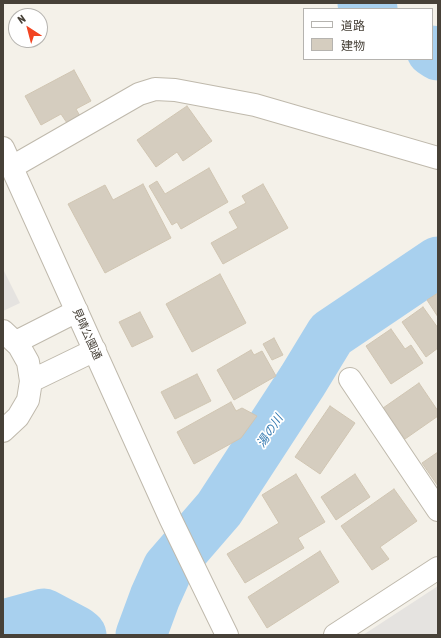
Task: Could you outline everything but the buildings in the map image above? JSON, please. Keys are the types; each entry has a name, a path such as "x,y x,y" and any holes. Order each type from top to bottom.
{"street":[{"path":"7,157 139,94 156,89 175,90 255,105 438,158"},
{"name":"見晴公園通","path":"7,157 171,520 227,635"},
{"path":"3,431 18,417 28,400 31,381 28,362 20,346 9,337 77,311"},
{"path":"31,381 95,350"},
{"path":"350,378 438,510"},
{"path":"335,635 438,568"}],"shaded area":[{"path":"3,269 20,303 3,311"},
{"path":"438,586 438,635 363,635"}],"waterway":[{"name":"湯の川","path":"363,3 370,8"},
{"name":"湯の川","path":"433,52 438,55"},
{"name":"湯の川","path":"141,635 155,597 168,568 219,509 303,380 331,334 438,262"},
{"path":"3,625 44,614 81,635"}]}
